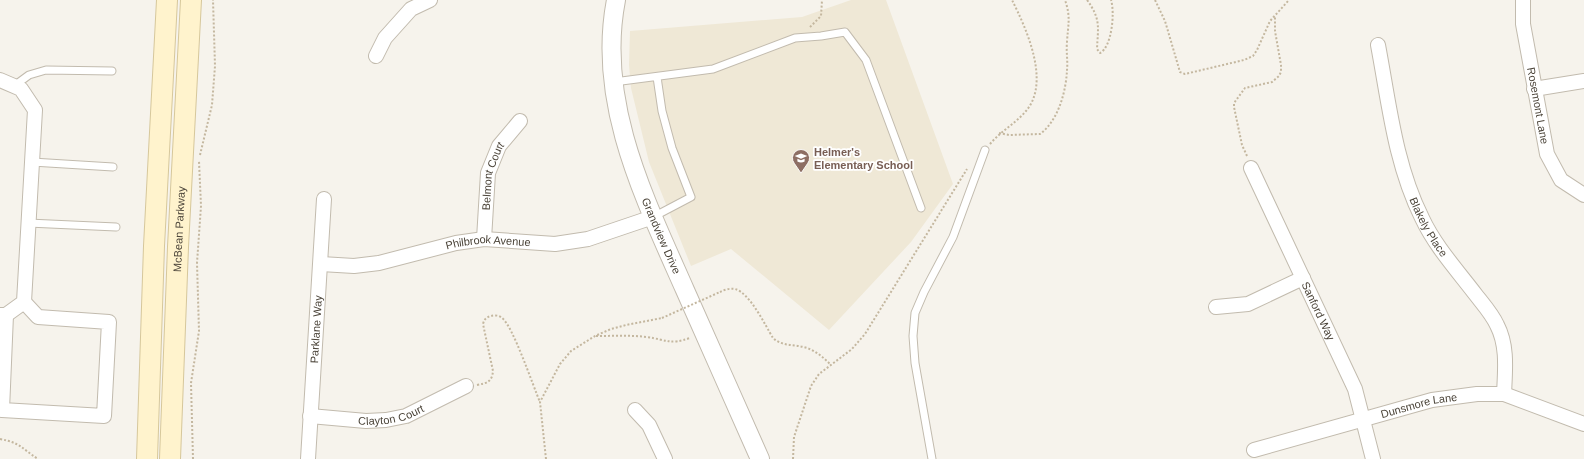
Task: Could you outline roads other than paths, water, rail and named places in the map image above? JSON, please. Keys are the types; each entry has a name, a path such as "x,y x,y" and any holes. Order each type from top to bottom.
{"main road":[{"path":"147,459 154,246 167,0"},
{"name":"McBean Parkway","path":"170,459 178,247 191,0"}],"street":[{"path":"376,56 385,38 407,5 430,0"},
{"name":"Grandview Drive","path":"616,0 612,41 613,82 622,130 635,172 653,217 760,459"},
{"name":"Rosemont Lane","path":"1523,0 1523,24 1547,154 1561,180 1584,195"},
{"name":"Blakely Place","path":"1378,44 1397,148 1407,185 1422,219 1435,242 1487,309 1497,325 1503,343 1506,364 1504,394"},
{"path":"0,80 21,88 35,110 24,302 38,317 109,322 104,416 2,410 3,315 24,302"},
{"path":"1534,89 1584,81"},
{"name":"Belmont Court","path":"484,239 488,173 499,146 520,121"},
{"name":"Sanford Way","path":"1251,168 1355,389 1373,459"},
{"name":"Parklane Way","path":"308,459 324,199"},
{"name":"Philbrook Avenue","path":"321,264 354,266 379,264 450,244 484,239 555,244 588,239 653,217"},
{"path":"1216,308 1248,304 1303,278"},
{"name":"Clayton Court","path":"310,416 366,421 386,420 406,416 466,386"},
{"name":"Dunsmore Lane","path":"1254,450 1432,400 1477,394 1504,394 1584,424"},
{"path":"635,410 649,425 665,459"}],"lane":[{"path":"613,82 713,69 795,38 846,32 866,60 922,208"},
{"path":"14,86 29,75 46,70 112,71"},
{"path":"653,217 690,197 672,148 662,111 657,77"},
{"path":"932,459 915,362 913,336 915,313 924,292 953,237 985,150"},
{"path":"32,162 114,167"},
{"path":"28,223 116,227"}],"place":[{"name":"Helmer's Elementary School","path":"801,173"}]}
